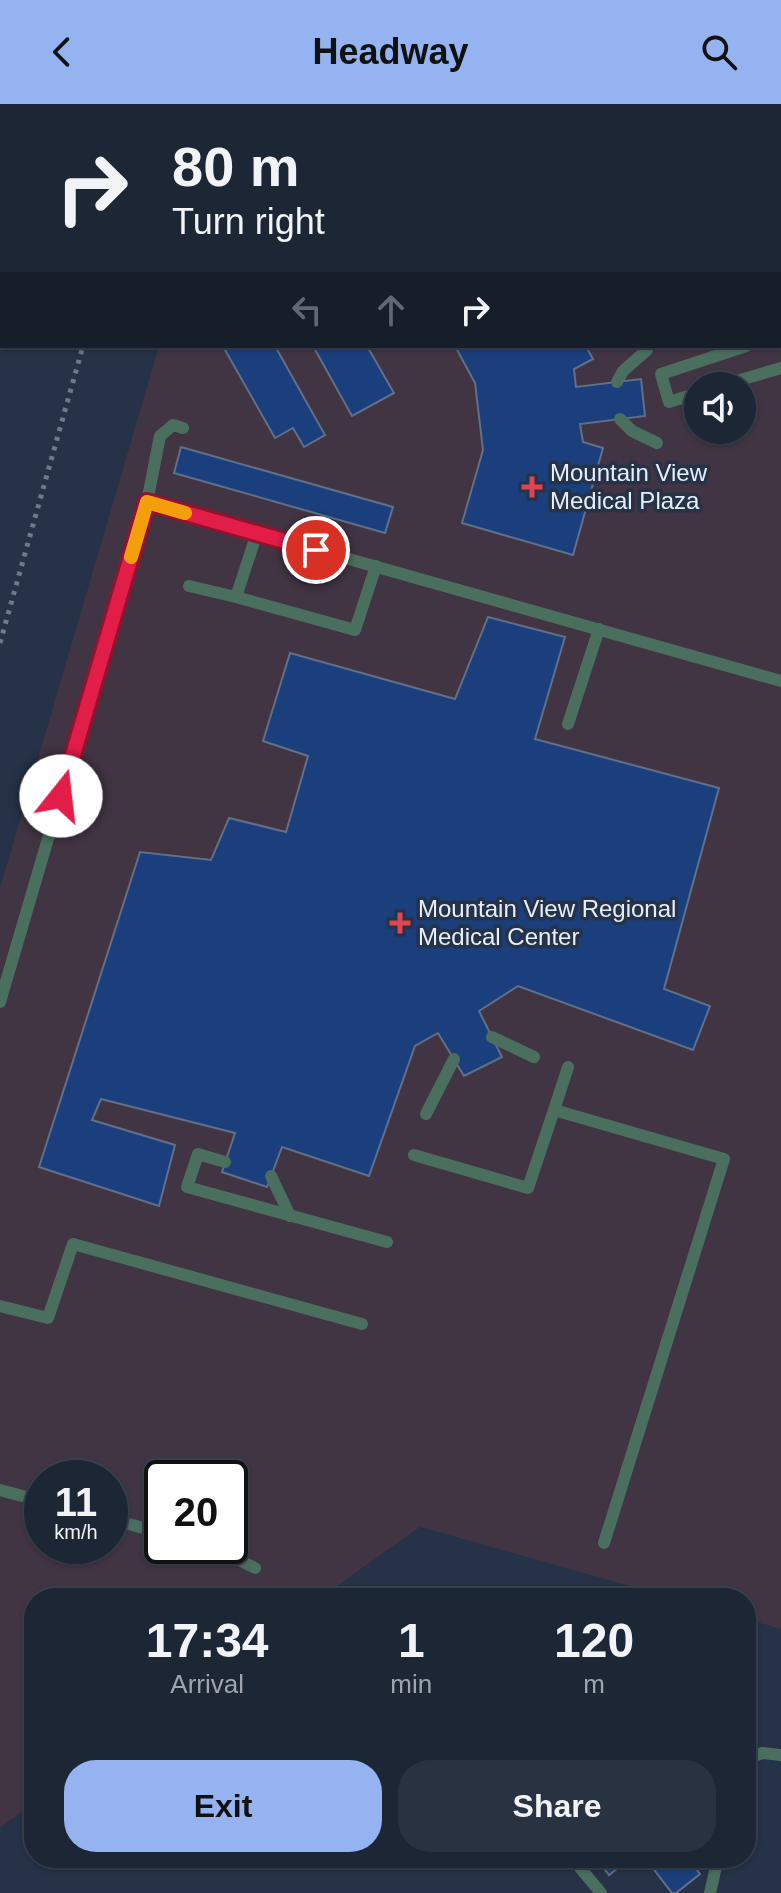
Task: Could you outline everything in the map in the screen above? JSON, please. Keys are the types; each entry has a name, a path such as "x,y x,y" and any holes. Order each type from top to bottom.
{"lane":[{"path":"684,397 669,402 661,374 740,348"},
{"path":"617,382 623,371 647,350"},
{"path":"756,375 781,368"},
{"path":"620,419 632,431 657,443"},
{"path":"0,1002 147,502 160,436 173,425 183,428"},
{"path":"147,502 781,681"},
{"path":"236,597 257,533"},
{"path":"189,586 355,630 376,566"},
{"path":"568,724 599,629"},
{"path":"492,1037 534,1057"},
{"path":"426,1114 454,1059"},
{"path":"414,1155 528,1188 568,1067"},
{"path":"554,1110 724,1159 604,1543"},
{"path":"225,1162 198,1154 187,1187 387,1242"},
{"path":"271,1176 290,1216"},
{"path":"0,1306 48,1318 73,1244 362,1324"},
{"path":"0,1490 24,1496"},
{"path":"247,1564 255,1568"},
{"path":"756,1755 781,1755"},
{"path":"580,1868 601,1893"},
{"path":"710,1893 716,1868"}],"path":[{"path":"0,643 82,348"}],"shaded area":[{"path":"158,348 781,348 781,1629 756,1622 756,1588 637,1588 420,1527 334,1588 24,1588 24,1810 0,1828 0,888"}],"building":[{"path":"276,348 325,435 304,447 293,428 275,438 225,350"},
{"path":"314,348 368,348 394,393 352,416"},
{"name":"Mountain View Medical Plaza","path":"456,348 587,348 593,359 574,369 576,387 641,379 645,416 580,424 583,442 603,448 573,555 462,523 483,450 475,383"},
{"path":"181,447 393,507 385,533 174,473"},
{"name":"Mountain View Regional Medical Center","path":"488,617 565,637 535,739 719,788 664,989 710,1006 693,1050 518,986 479,1011 502,1057 464,1076 438,1033 415,1046 369,1176 282,1147 267,1187 222,1172 235,1133 101,1099 92,1120 175,1145 159,1206 39,1167 140,852 211,860 229,818 286,832 308,756 263,741 290,653 455,699"},
{"path":"604,1868 618,1868 609,1875"},
{"path":"653,1868 696,1868 700,1874 672,1893"}],"slow traffic":[{"path":"131,557 147,502 185,513"}],"place":[{"name":"Mountain View Medical Plaza","path":"532,487"},
{"name":"Mountain View Regional Medical Center","path":"400,923"}],"route":[{"path":"61,796 147,502 316,550"}]}
